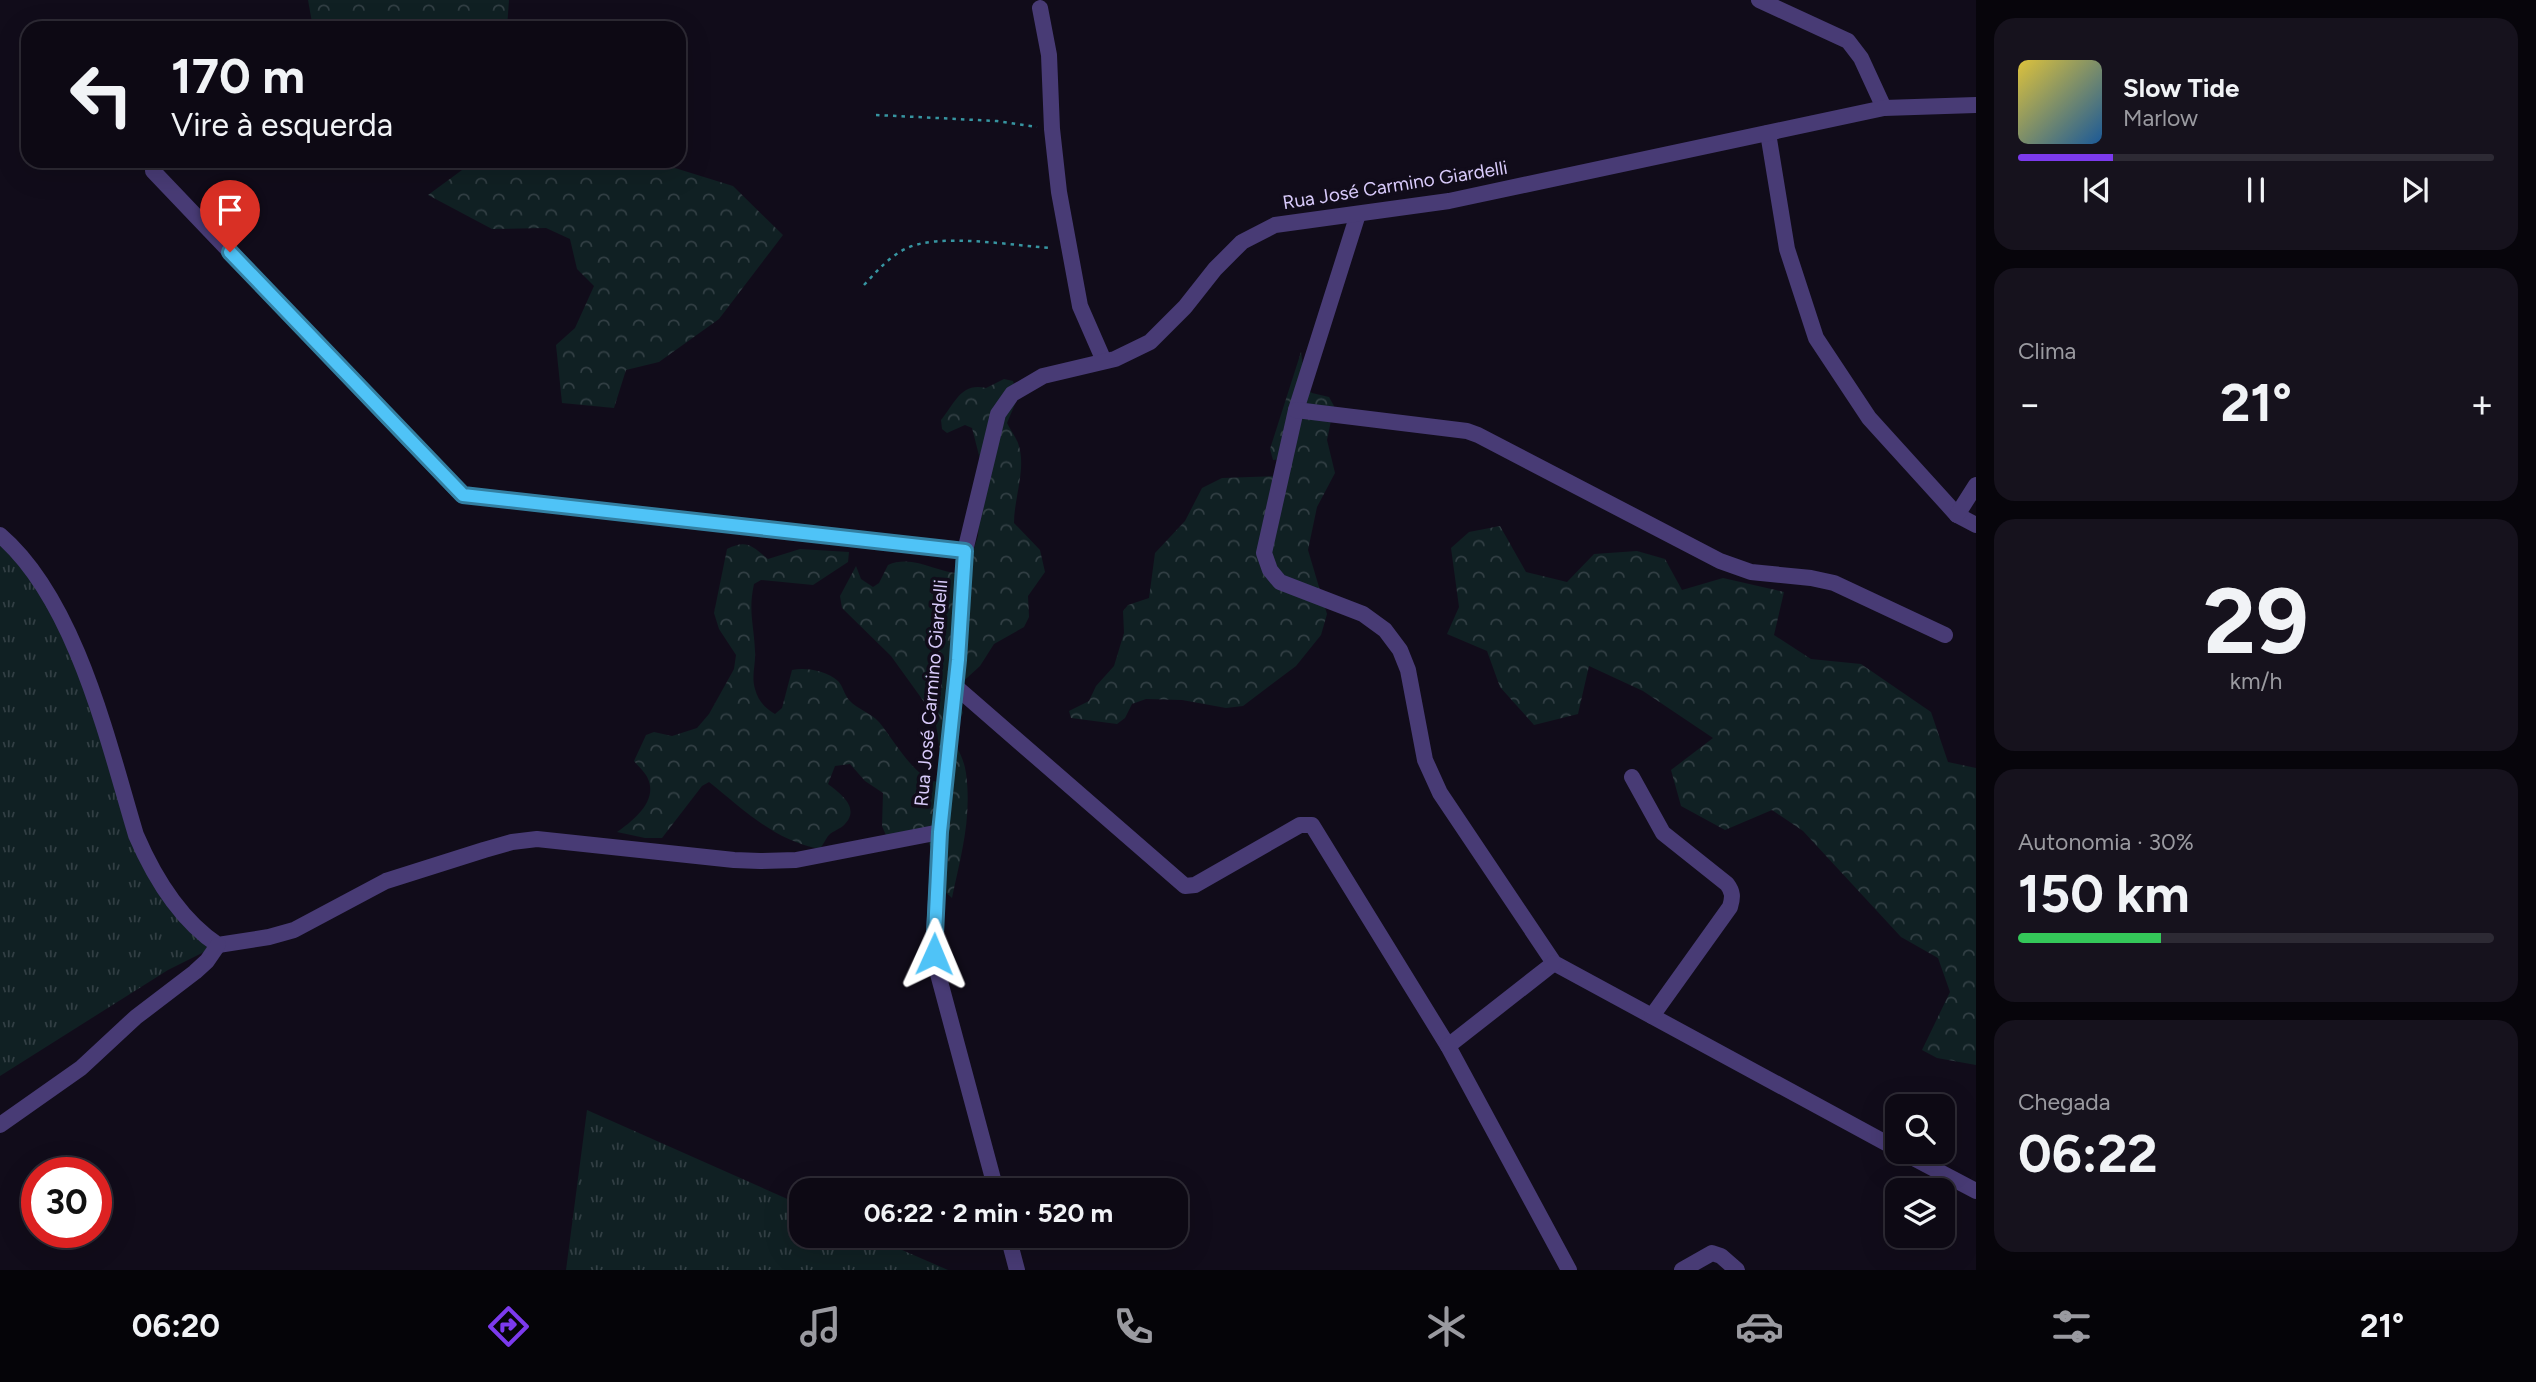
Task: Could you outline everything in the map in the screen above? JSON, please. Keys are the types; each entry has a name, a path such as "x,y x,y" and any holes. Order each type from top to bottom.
{"street":[{"path":"1759,0 1848,41 1861,58 1884,108"},
{"path":"1040,8 1049,55 1052,129 1069,250 1080,306 1104,361"},
{"name":"Rua José Carmino Giardelli","path":"993,1178 934,954 940,832 965,551 998,414 1012,394 1043,376 1115,359 1150,342 1242,242 1275,225 1449,201 1884,108 1976,106"},
{"path":"1769,133 1787,249 1816,338 1869,418 1956,515 1976,525"},
{"path":"153,172 463,495 965,551"},
{"path":"1357,214 1296,410 1264,553 1270,570 1280,582 1363,614 1385,630 1400,650 1408,670 1430,774 1554,963 1885,1142"},
{"path":"1296,410 1467,431 1720,561 1751,572 1835,583 1945,635"},
{"path":"1956,515 1976,485"},
{"path":"0,535 36,577 59,614 80,658 135,835 148,863 175,904 203,935 218,945 269,937 294,929 386,881 512,842 537,839 734,860 784,861 940,832"},
{"path":"955,686 1185,886 1195,885 1300,825 1312,825 1448,1046 1569,1270"},
{"path":"1632,777 1663,833 1727,884 1733,899 1652,1016"},
{"path":"0,1125 80,1068 136,1017 195,972 218,945"},
{"path":"1448,1046 1554,963"},
{"path":"1925,1164 1976,1191"},
{"path":"1011,1248 1017,1270"},
{"path":"1682,1270 1712,1253 1721,1256 1737,1270"}],"path":[{"path":"876,115 997,121 1052,129"},
{"path":"864,285 884,262 908,247 942,240 1069,250"}],"green space":[{"path":"308,0 509,0 508,21 312,21"},
{"path":"675,168 733,186 783,235 719,319 659,362 626,370 614,408 562,403 556,345 575,328 594,286 577,269 570,239 546,228 492,229 428,195 462,170"},
{"path":"1301,352 1306,388 1312,393 1329,397 1334,406 1327,440 1335,473 1317,507 1308,550 1327,614 1321,635 1296,666 1243,706 1226,708 1182,700 1146,699 1132,704 1125,718 1117,724 1071,718 1069,711 1089,701 1096,686 1114,666 1124,633 1123,611 1128,605 1149,598 1155,553 1185,521 1202,488 1222,478 1276,476 1287,458 1273,460 1270,449"},
{"path":"1004,379 1013,381 1018,397 1007,423 1018,443 1021,462 1014,523 1040,550 1045,572 1028,596 1029,617 1024,627 994,644 980,666 956,688 963,713 954,738 964,763 968,805 965,836 952,898 943,890 926,833 888,840 882,826 883,793 865,781 850,764 835,766 828,784 850,807 849,819 829,835 820,849 774,832 709,782 702,786 662,838 645,838 617,832 642,810 650,795 647,777 634,761 646,735 654,732 672,736 697,728 709,714 734,669 736,655 719,629 714,613 727,549 745,544 768,559 800,549 849,552 848,562 813,585 761,580 754,584 751,610 755,651 753,679 756,693 763,704 775,714 782,708 792,670 822,672 840,683 852,703 879,722 913,767 930,780 938,782 943,775 935,717 891,656 842,608 840,596 856,566 861,579 873,587 879,583 888,565 898,562 918,563 947,572 966,573 978,536 983,471 972,428 965,425 947,433 942,429 941,420 964,391 977,387 986,388"},
{"path":"1500,526 1526,572 1567,582 1594,554 1637,551 1665,559 1682,590 1723,578 1784,592 1774,635 1811,659 1861,664 1931,712 1948,762 1976,768 1976,1065 1937,1058 1922,1050 1950,992 1938,958 1901,937 1803,831 1772,810 1725,830 1681,806 1671,770 1713,738 1643,691 1589,666 1578,714 1534,725 1500,687 1487,651 1447,634 1459,607 1451,548 1469,532"},
{"path":"0,535 59,614 148,863 218,945 168,970 0,1076"},
{"path":"587,1110 789,1200 789,1248 898,1248 948,1270 566,1270"}],"route":[{"path":"230,252 463,495 965,551 958,660 940,832 934,954"}]}
